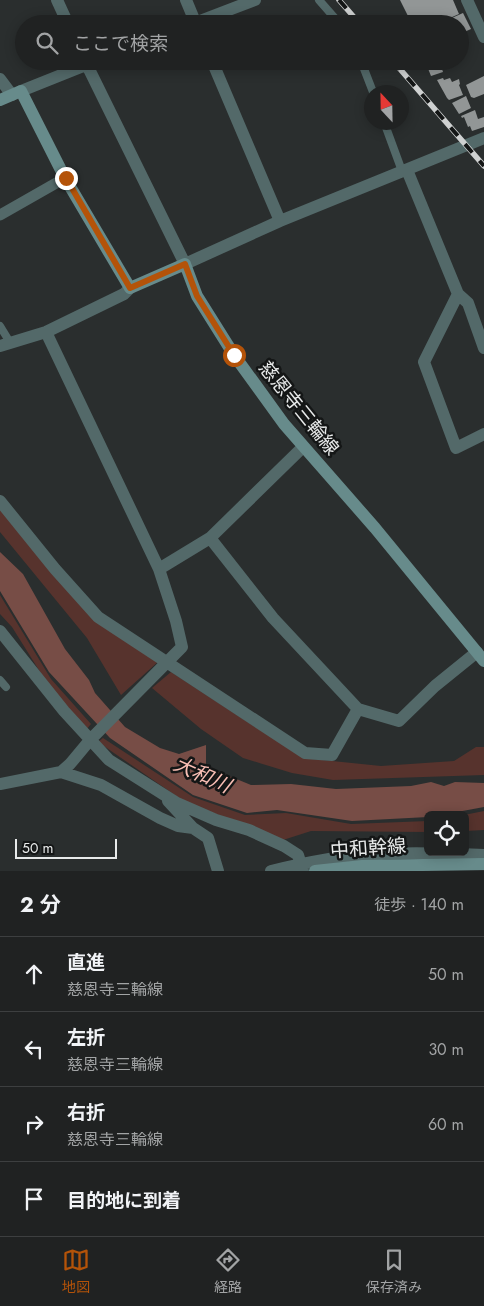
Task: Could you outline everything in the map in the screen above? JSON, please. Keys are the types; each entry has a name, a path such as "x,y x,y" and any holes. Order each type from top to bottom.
{"main road":[{"path":"11,95 66,178 130,288 185,264"},
{"name":"慈恩寺三輪線","path":"185,264 197,296 234,355 284,424 375,528 480,656"},
{"name":"中和幹線","path":"315,871 362,866 484,864"}],"street":[{"path":"58,0 64,15"},
{"path":"186,0 191,15"},
{"path":"215,15 255,0"},
{"path":"467,0 484,37"},
{"path":"0,79 11,95 70,70"},
{"path":"93,70 185,264 280,221 484,138"},
{"path":"216,70 280,221"},
{"path":"405,170 458,294 468,303 484,348"},
{"path":"0,215 66,178"},
{"path":"5,345 46,332 124,294 130,288"},
{"path":"458,294 424,362 456,448 484,434"},
{"path":"0,784 60,772 70,764 94,736 182,647 176,620 159,569 46,332"},
{"path":"159,569 210,538 303,447"},
{"path":"0,502 55,569 98,617 165,665 305,753 332,755 358,710"},
{"path":"210,538 273,618 358,710 399,721 435,686 480,656"},
{"path":"0,631 34,674 94,736 109,760 177,803 216,820 249,830 284,846 298,855 302,867"},
{"path":"60,772 101,784 160,818 178,826 193,828"},
{"path":"158,790 193,828 208,838 218,871"},
{"path":"271,871 361,855 484,854"}],"lane":[{"path":"319,0 332,15"},
{"path":"364,70 370,85"},
{"path":"388,130 405,170"},
{"path":"0,326 5,345"},
{"path":"0,680 6,687"}],"shaded area":[{"path":"0,509 93,619 159,661 121,695 87,638 0,532"},
{"path":"0,595 51,679 91,724 86,730 47,683 12,627 0,614"},
{"path":"171,672 303,758 381,766 454,761 476,747 484,747 484,775 333,780 292,773 243,758 201,729 152,688"},
{"path":"103,738 193,797 245,815 286,813 351,824 424,821 424,832 311,831 283,840 185,802 98,742"},
{"path":"484,811 484,830 469,831 469,814"}],"water":[{"name":"大和川","path":"0,552 23,574 65,649 89,680 95,693 125,727 160,748 179,754 206,745 206,764 217,771 251,785 291,784 336,789 411,786 431,782 444,786 455,782 484,783 484,807 462,811 424,811 424,817 352,821 277,810 247,813 193,795 110,738 49,672 0,591"}],"building":[{"path":"400,0 453,0 459,14 457,15 408,15"},
{"path":"429,70 442,70 443,72 431,76"},
{"path":"484,76 484,94 474,98 471,97 466,85"},
{"path":"443,78 444,80 450,78 452,82 459,79 463,95 449,100 437,80"},
{"path":"466,96 471,108 459,114 452,103"},
{"path":"475,110 478,119 484,117 484,127 472,131 464,117 462,118 461,116"}],"railway":[{"path":"339,0 352,15"},
{"path":"401,70 484,166"}],"route":[{"path":"66,178 130,288 185,264 197,296 234,355"}]}
